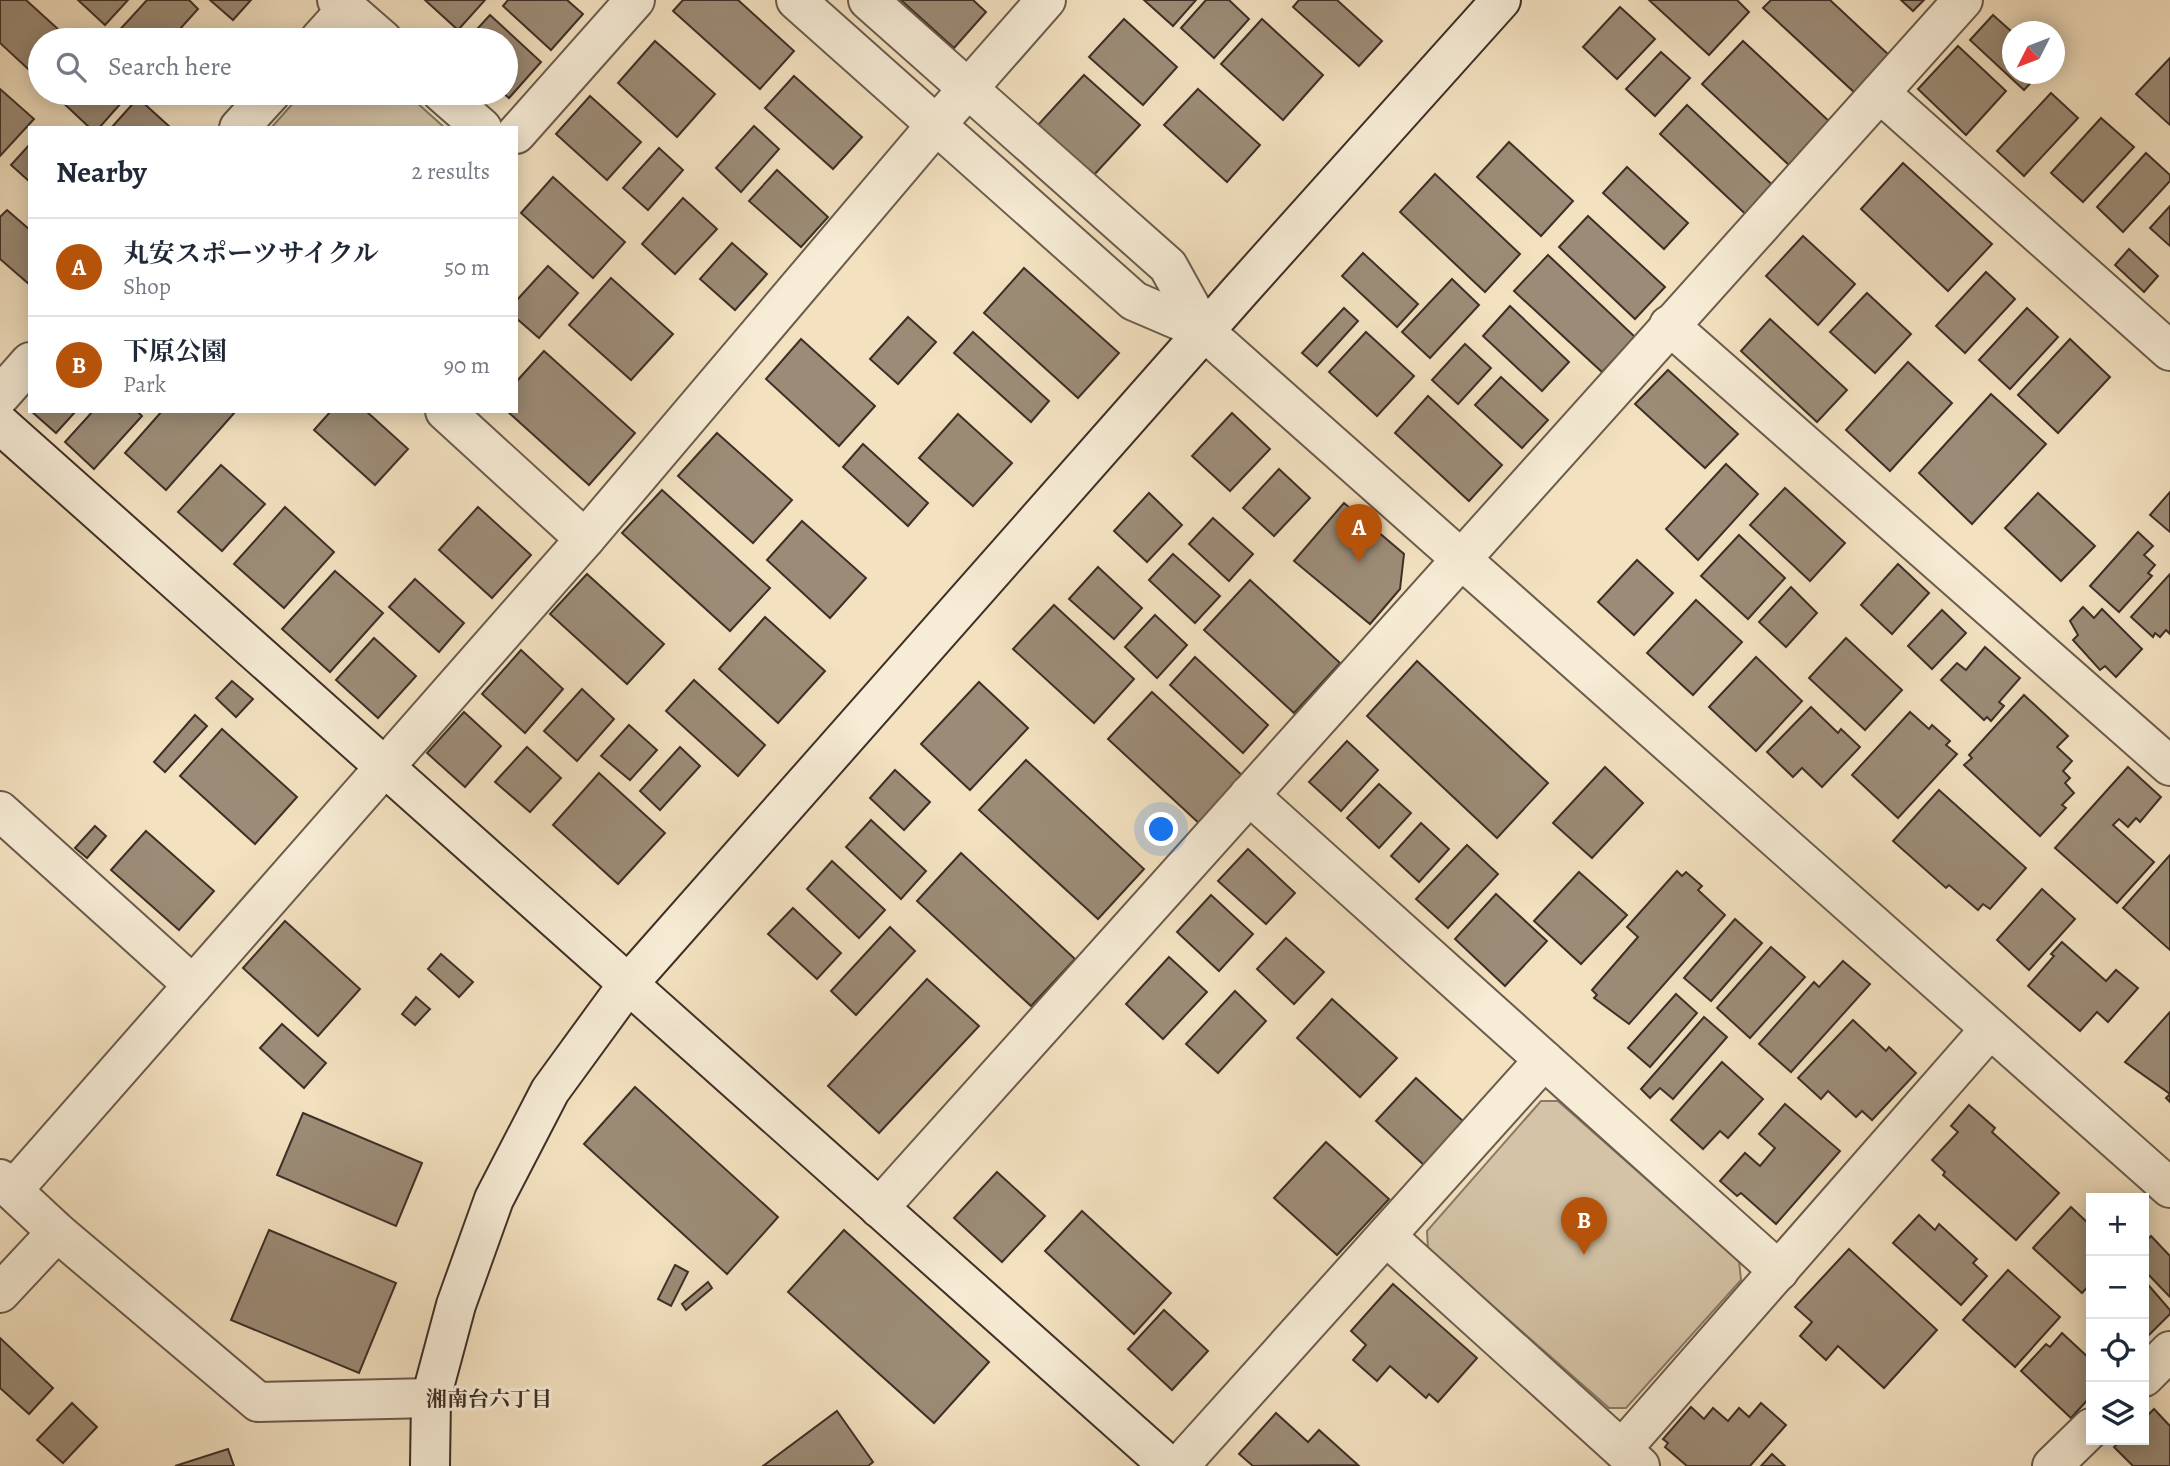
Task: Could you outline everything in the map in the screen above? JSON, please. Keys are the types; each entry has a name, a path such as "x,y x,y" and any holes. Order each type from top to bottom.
{"street":[{"path":"518,132 635,0"},
{"path":"796,0 1134,302 1204,331 2170,1188"},
{"path":"868,0 1168,266 1204,331"},
{"path":"431,1398 258,1402 57,1232 6,1184 193,985 585,539 936,125 1046,0"},
{"path":"430,1466 431,1398 456,1305 494,1199 550,1091 628,984 1204,331 1501,0"},
{"path":"879,1208 1963,0"},
{"path":"327,28 342,5 369,28"},
{"path":"1880,93 2170,351"},
{"path":"241,126 260,105"},
{"path":"456,105 480,126"},
{"path":"1670,325 2170,766"},
{"path":"0,396 28,364"},
{"path":"447,413 585,539"},
{"path":"0,424 1169,1466"},
{"path":"1249,795 1779,1270"},
{"path":"0,811 193,985"},
{"path":"1386,1236 1631,1458 1779,1270 1990,1029"},
{"path":"1179,1466 1544,1060"},
{"path":"0,1293 57,1232"},
{"path":"2149,1372 2170,1351"},
{"path":"2052,1466 2086,1433"}],"shaded area":[{"path":"291,105 419,105 443,126 273,126"},
{"path":"1541,1101 1558,1101 1739,1261 1741,1280 1626,1408 1609,1408 1428,1249 1427,1231"}],"building":[{"path":"0,0 26,0 57,28 28,28 28,69 0,43"},
{"path":"78,0 128,0 105,25"},
{"path":"147,0 189,0 198,9 181,28 121,28"},
{"path":"210,0 251,0 233,20"},
{"path":"425,0 485,0 460,28 456,28"},
{"path":"508,0 567,0 583,14 551,50 503,6"},
{"path":"683,0 738,0 794,51 760,89 673,11"},
{"path":"901,0 973,0 986,12 954,48"},
{"path":"1144,0 1196,0 1173,26"},
{"path":"1206,0 1229,0 1249,19 1214,58 1181,28"},
{"path":"1299,0 1337,0 1382,41 1359,66 1293,7"},
{"path":"1649,0 1737,0 1749,12 1709,55"},
{"path":"1771,0 1830,0 1890,56 1855,93 1763,8"},
{"path":"1901,0 1924,0 1913,11"},
{"path":"1620,7 1655,39 1617,79 1583,47"},
{"path":"490,15 504,28 478,28"},
{"path":"1993,15 2002,23 2002,70 1970,40"},
{"path":"1124,19 1177,67 1143,105 1089,57"},
{"path":"1262,19 1323,75 1283,120 1221,64"},
{"path":"518,41 541,62 518,88"},
{"path":"655,41 715,94 677,137 618,83"},
{"path":"1743,41 1831,123 1790,166 1702,84"},
{"path":"1958,46 2006,91 1966,135 1918,89"},
{"path":"1661,52 1690,78 1655,116 1626,89"},
{"path":"2170,58 2170,125 2136,94"},
{"path":"1084,75 1140,125 1093,176 1038,125"},
{"path":"794,76 862,137 833,169 765,108"},
{"path":"2018,84 2030,84 2024,90"},
{"path":"0,89 34,119 0,156"},
{"path":"1198,89 1260,145 1227,182 1164,125"},
{"path":"2051,93 2078,118 2024,176 1997,151"},
{"path":"590,96 641,142 607,180 556,134"},
{"path":"65,105 119,105 101,126 88,126"},
{"path":"132,105 146,105 169,126 113,126"},
{"path":"1687,105 1780,192 1753,221 1660,134"},
{"path":"2101,118 2134,147 2083,202 2051,173"},
{"path":"754,126 779,149 741,192 716,168"},
{"path":"1509,142 1573,201 1541,236 1477,177"},
{"path":"28,146 28,180 11,165"},
{"path":"659,148 683,170 648,210 623,188"},
{"path":"2146,153 2170,175 2170,181 2123,232 2097,207"},
{"path":"1903,163 1992,244 1948,291 1861,209"},
{"path":"1627,167 1688,223 1664,249 1603,193"},
{"path":"777,170 828,217 801,247 749,201"},
{"path":"1435,174 1520,254 1485,292 1400,212"},
{"path":"553,177 625,242 593,278 521,213"},
{"path":"683,198 717,229 675,274 642,244"},
{"path":"2170,206 2170,246 2150,228"},
{"path":"7,210 28,228 28,283 0,259 0,217"},
{"path":"1588,216 1665,287 1635,319 1559,247"},
{"path":"1803,236 1855,284 1818,325 1766,276"},
{"path":"732,243 767,274 735,310 700,279"},
{"path":"2129,249 2158,276 2144,292 2115,265"},
{"path":"1363,253 1418,304 1397,327 1342,276"},
{"path":"1548,255 1635,337 1602,372 1514,291"},
{"path":"548,266 578,293 539,338 518,320 518,299"},
{"path":"1024,268 1119,353 1078,398 984,313"},
{"path":"1986,272 2015,299 1965,353 1936,326"},
{"path":"611,278 673,334 631,380 569,325"},
{"path":"1452,279 1479,305 1430,358 1402,332"},
{"path":"1867,293 1911,334 1875,373 1830,332"},
{"path":"1510,306 1569,362 1542,391 1483,336"},
{"path":"1344,308 1358,321 1317,366 1302,353"},
{"path":"2027,308 2058,337 2010,389 1979,360"},
{"path":"908,317 936,342 898,384 870,359"},
{"path":"1770,319 1847,390 1817,422 1741,351"},
{"path":"973,332 1049,401 1031,422 954,353"},
{"path":"1366,332 1414,376 1377,416 1329,372"},
{"path":"801,339 875,406 839,446 766,379"},
{"path":"2070,339 2110,377 2058,433 2018,395"},
{"path":"1465,344 1491,368 1458,404 1432,380"},
{"path":"544,351 635,433 589,485 509,413 518,413 518,380"},
{"path":"1908,362 1952,403 1890,471 1846,430"},
{"path":"1668,370 1738,434 1705,468 1635,404"},
{"path":"1501,377 1548,420 1522,448 1475,405"},
{"path":"1991,394 2046,444 1972,524 1919,473"},
{"path":"1428,396 1502,465 1469,501 1395,433"},
{"path":"33,413 74,413 56,433"},
{"path":"91,413 139,413 142,416 94,469 65,442"},
{"path":"160,413 234,413 166,490 125,453"},
{"path":"329,413 368,413 408,449 375,485 314,430"},
{"path":"1232,413 1270,449 1230,491 1192,456"},
{"path":"958,414 1012,463 973,506 919,458"},
{"path":"717,433 792,500 753,543 678,476"},
{"path":"863,444 928,503 908,526 843,467"},
{"path":"1726,464 1758,494 1698,560 1666,529"},
{"path":"221,465 265,504 222,551 178,512"},
{"path":"1279,469 1310,498 1274,536 1243,508"},
{"path":"1785,488 1845,543 1810,581 1750,525"},
{"path":"662,490 770,588 730,631 622,533"},
{"path":"2170,492 2170,532 2150,515"},
{"path":"1149,493 1182,525 1147,562 1114,531"},
{"path":"2038,493 2095,546 2061,581 2005,528"},
{"path":"1344,503 1404,554 1400,589 1370,624 1294,561"},
{"path":"285,507 334,552 284,608 234,564"},
{"path":"478,507 531,555 492,598 439,550"},
{"path":"1213,518 1253,554 1229,581 1189,544"},
{"path":"802,521 866,578 830,618 767,560"},
{"path":"2138,532 2153,546 2144,555 2155,565 2148,573 2152,576 2119,612 2090,586"},
{"path":"1739,535 1785,578 1748,619 1701,576"},
{"path":"1173,554 1220,596 1195,623 1149,580"},
{"path":"1637,560 1673,593 1634,635 1598,602"},
{"path":"1898,564 1929,593 1892,634 1861,605"},
{"path":"1098,567 1142,608 1114,639 1069,599"},
{"path":"335,571 383,613 330,672 282,629"},
{"path":"587,574 664,644 627,684 550,614"},
{"path":"2170,574 2170,634 2166,630 2160,637 2155,633 2153,637 2131,617"},
{"path":"415,579 464,623 439,652 389,607"},
{"path":"1250,580 1340,663 1294,713 1204,630"},
{"path":"1791,587 1817,613 1786,647 1759,622"},
{"path":"1696,600 1742,642 1693,695 1647,653"},
{"path":"1054,605 1134,679 1094,723 1013,649"},
{"path":"2083,607 2094,618 2102,609 2142,649 2116,677 2105,666 2100,670 2073,640 2078,635 2070,621"},
{"path":"1942,610 1966,633 1932,669 1908,646"},
{"path":"1155,615 1187,645 1157,678 1125,647"},
{"path":"765,617 825,671 778,723 719,669"},
{"path":"374,638 416,676 378,718 336,680"},
{"path":"1846,638 1902,690 1865,730 1809,678"},
{"path":"1985,647 2020,678 1999,702 2004,706 1991,721 1987,717 1984,720 1941,680 1957,663 1966,670"},
{"path":"521,650 563,689 525,733 482,694"},
{"path":"1195,657 1268,725 1243,753 1170,685"},
{"path":"1756,657 1802,701 1756,751 1709,707"},
{"path":"1417,661 1548,783 1497,838 1367,716"},
{"path":"694,680 765,745 738,776 666,711"},
{"path":"232,681 253,699 236,717 216,698"},
{"path":"979,682 1028,728 970,790 921,744"},
{"path":"582,689 614,719 577,761 544,731"},
{"path":"1152,692 1245,778 1201,825 1108,739"},
{"path":"2024,695 2068,736 2057,747 2072,761 2063,771 2070,778 2065,783 2074,793 2062,805 2066,808 2040,836 1964,765 1972,758 1969,755"},
{"path":"1811,707 1838,733 1841,729 1860,747 1822,787 1802,768 1793,777 1767,752"},
{"path":"464,712 501,746 465,787 427,753"},
{"path":"1910,712 1929,729 1932,725 1950,741 1946,745 1957,754 1898,818 1852,775"},
{"path":"195,715 207,726 165,772 154,762"},
{"path":"629,725 657,750 630,780 601,756"},
{"path":"222,729 297,797 255,844 180,776"},
{"path":"1347,741 1378,770 1341,811 1309,782"},
{"path":"527,747 561,778 530,812 495,782"},
{"path":"680,747 700,766 660,810 640,791"},
{"path":"1026,760 1144,869 1098,919 979,810"},
{"path":"1605,767 1643,803 1592,858 1553,823"},
{"path":"2128,767 2161,797 2140,822 2136,818 2128,827 2119,819 2113,825 2154,862 2117,903 2055,848"},
{"path":"895,770 930,802 904,830 870,798"},
{"path":"599,773 665,833 618,884 553,825"},
{"path":"1379,784 1411,813 1379,848 1347,818"},
{"path":"1939,790 2026,868 1990,909 1983,904 1978,910 1949,885 1946,888 1893,841"},
{"path":"871,820 926,871 901,899 846,847"},
{"path":"1421,823 1449,849 1419,882 1391,856"},
{"path":"95,826 106,836 87,858 75,848"},
{"path":"146,831 214,891 179,930 111,870"},
{"path":"1467,845 1498,874 1448,928 1416,899"},
{"path":"1248,849 1295,893 1266,924 1218,881"},
{"path":"961,853 1075,959 1031,1006 917,901"},
{"path":"2170,855 2170,950 2123,908"},
{"path":"832,861 885,910 859,938 807,889"},
{"path":"1677,871 1682,876 1686,872 1702,886 1698,890 1725,915 1629,1024 1594,998 1597,995 1592,990 1638,937 1627,927"},
{"path":"1579,872 1627,915 1581,964 1534,921"},
{"path":"2042,889 2075,919 2029,970 1997,940"},
{"path":"1496,894 1547,941 1505,986 1455,939"},
{"path":"1211,895 1253,934 1219,971 1177,932"},
{"path":"793,908 841,953 817,979 768,934"},
{"path":"1735,919 1762,943 1711,1001 1684,978"},
{"path":"285,921 360,989 318,1036 243,968"},
{"path":"890,927 915,951 856,1015 831,991"},
{"path":"1286,938 1324,972 1294,1004 1257,969"},
{"path":"2062,942 2106,981 2116,970 2138,988 2108,1022 2097,1012 2080,1031 2028,986 2054,956 2051,954"},
{"path":"1771,947 1805,977 1750,1038 1717,1008"},
{"path":"441,954 473,982 459,997 428,969"},
{"path":"1169,957 1207,992 1163,1039 1126,1004"},
{"path":"1843,961 1870,984 1791,1072 1759,1044 1814,982 1819,987"},
{"path":"927,979 979,1026 879,1133 828,1086"},
{"path":"1235,991 1266,1021 1218,1073 1186,1044"},
{"path":"1676,994 1697,1013 1650,1067 1628,1048"},
{"path":"416,997 430,1009 415,1025 402,1014"},
{"path":"1332,999 1397,1058 1360,1097 1297,1038"},
{"path":"2170,1012 2170,1094 2125,1062"},
{"path":"1704,1017 1727,1037 1673,1099 1660,1088 1650,1098 1641,1089"},
{"path":"1853,1020 1886,1051 1889,1047 1916,1073 1872,1120 1862,1111 1856,1117 1828,1091 1821,1099 1798,1078"},
{"path":"282,1024 326,1063 304,1088 260,1048"},
{"path":"1722,1062 1763,1099 1728,1138 1720,1131 1703,1149 1671,1120"},
{"path":"1416,1078 1464,1122 1424,1165 1376,1121"},
{"path":"635,1087 778,1217 727,1274 584,1144"},
{"path":"1785,1104 1840,1151 1776,1224 1741,1193 1737,1196 1720,1181 1745,1153 1760,1166 1775,1148 1759,1134"},
{"path":"1969,1105 1995,1128 1992,1132 2059,1193 2016,1240 1943,1175 1945,1172 1932,1160 1958,1132 1951,1126"},
{"path":"303,1113 422,1163 396,1226 277,1175"},
{"path":"1326,1142 1389,1199 1337,1255 1274,1198"},
{"path":"997,1172 1045,1216 1002,1262 954,1218"},
{"path":"2071,1207 2086,1221 2086,1289 2082,1293 2033,1248"},
{"path":"1082,1211 1171,1293 1134,1334 1045,1251"},
{"path":"1919,1215 1935,1230 1939,1224 1977,1259 1973,1263 1987,1276 1961,1305 1893,1243"},
{"path":"269,1230 396,1283 359,1373 231,1320"},
{"path":"844,1230 989,1362 934,1423 788,1292"},
{"path":"2151,1236 2170,1256 2170,1297 2149,1275"},
{"path":"1849,1249 1937,1330 1884,1388 1838,1346 1826,1360 1800,1336 1812,1322 1795,1307"},
{"path":"675,1265 688,1272 671,1306 658,1299"},
{"path":"2008,1270 2060,1317 2015,1367 1963,1320"},
{"path":"708,1282 712,1288 686,1310 682,1304"},
{"path":"1393,1284 1477,1358 1438,1402 1429,1394 1426,1398 1390,1366 1377,1381 1353,1360 1366,1345 1351,1331"},
{"path":"2149,1286 2170,1310 2170,1314 2149,1335"},
{"path":"1164,1310 1208,1351 1172,1390 1128,1349"},
{"path":"2062,1333 2086,1355 2086,1402 2071,1418 2021,1371 2046,1344 2050,1347"},
{"path":"0,1338 53,1388 29,1414 0,1388"},
{"path":"72,1403 97,1427 63,1463 37,1440"},
{"path":"1761,1403 1786,1425 1750,1466 1687,1466 1665,1447 1668,1443 1663,1439 1691,1407 1704,1419 1713,1408 1728,1421 1739,1408 1749,1417"},
{"path":"2154,1409 2170,1426 2170,1466 2133,1466 2114,1447 2149,1445 2149,1414"},
{"path":"837,1411 873,1462 868,1466 763,1466"},
{"path":"1276,1413 1308,1442 1319,1430 1358,1465 1253,1466 1239,1454"},
{"path":"228,1449 234,1466 175,1466"},
{"path":"1772,1454 1785,1466 1761,1466"}],"place":[{"name":"丸安スポーツサイクル","path":"1359,562"},
{"name":"下原公園","path":"1584,1255"}],"district":[{"name":"湘南台六丁目","path":"489,1399"}]}
